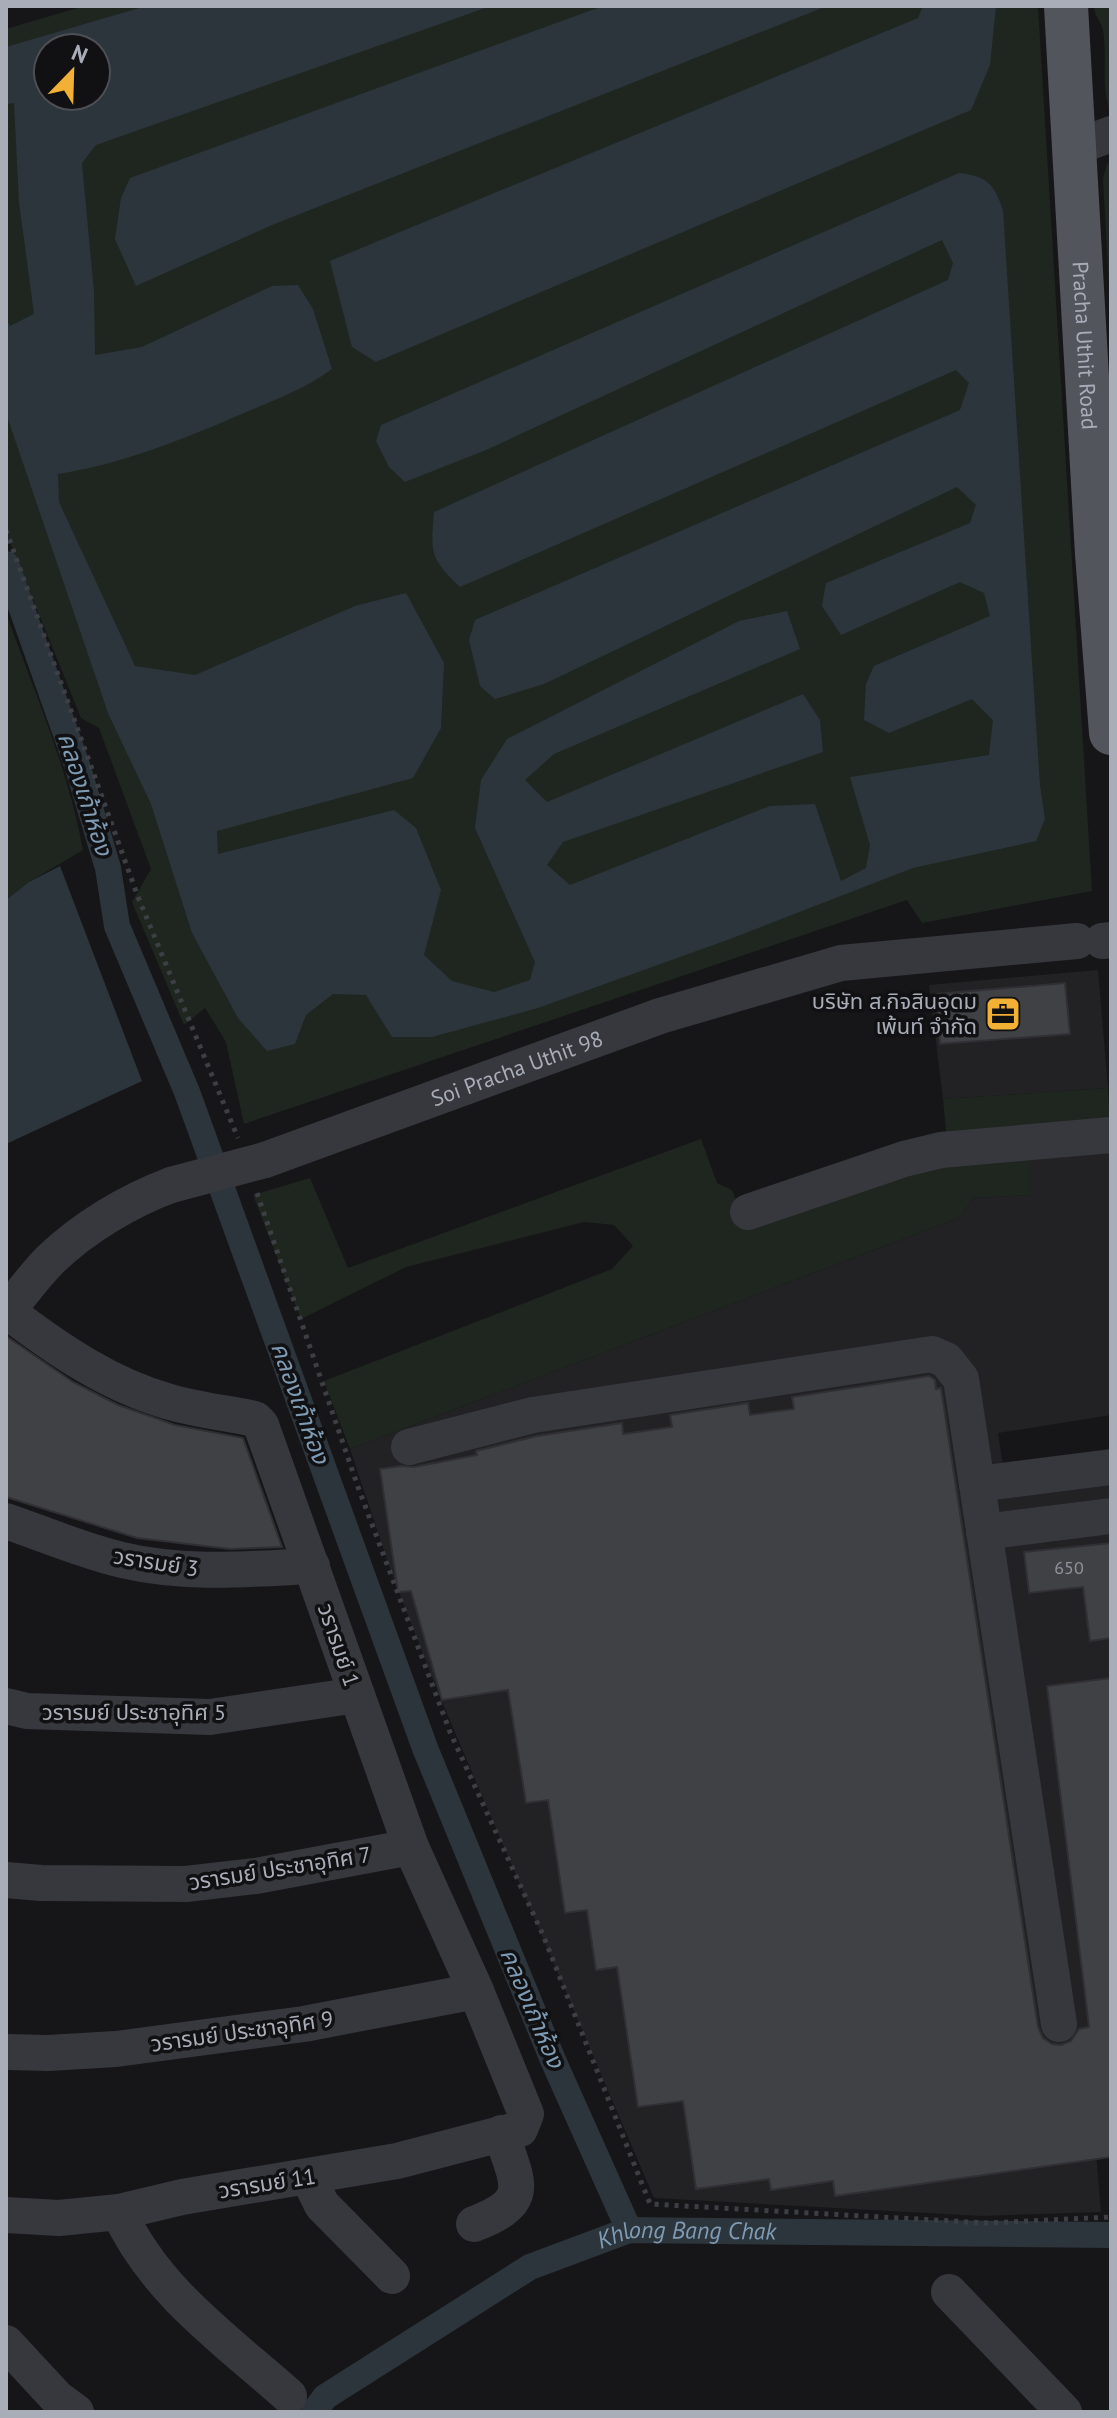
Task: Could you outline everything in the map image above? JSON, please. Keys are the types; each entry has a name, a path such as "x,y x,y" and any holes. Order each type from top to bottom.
{"main road":[{"name":"Pracha Uthit Road","path":"1066,6 1092,141 1111,733"}],"street":[{"name":"Soi Pracha Uthit 98","path":"7,1312 51,1259 98,1223 144,1195 253,1164 660,1016 841,963 1097,940"},
{"path":"748,1212 904,1159 941,1150 1111,1135"},
{"name":"วรารมย์ 1","path":"7,1312 57,1349 124,1386 194,1409 255,1419 261,1425 411,1847 525,2109 512,2129 517,2192 509,2206 474,2224"},
{"path":"409,1447 533,1415 932,1354 946,1360 961,1379 1059,2024"},
{"path":"977,1484 1111,1467"},
{"path":"984,1532 1111,1516"},
{"name":"วรารมย์ 3","path":"6,1521 122,1560 170,1568 221,1570 312,1566"},
{"name":"วรารมย์ ประชาอุทิศ 5","path":"6,1706 27,1711 210,1717 357,1695"},
{"name":"วรารมย์ ประชาอุทิศ 7","path":"6,1880 186,1884 256,1876 411,1847"},
{"name":"วรารมย์ ประชาอุทิศ 9","path":"6,2052 116,2049 304,2024 476,1991"},
{"name":"วรารมย์ 11","path":"6,2215 59,2218 119,2212 182,2197 397,2161 512,2129"},
{"path":"308,2177 322,2205 392,2276"},
{"path":"119,2212 138,2249 170,2289 289,2396"},
{"path":"949,2292 1064,2412"},
{"path":"6,2343 57,2398 76,2412"}],"path":[{"path":"6,530 138,897 253,1164 358,1487 450,1732 543,1935 650,2204 988,2223 1111,2217"}],"shaded area":[{"path":"84,6 1038,6 1092,891 922,923 907,900 244,1124 226,1042 205,1008 184,1025 132,902 151,869 99,728 81,718 6,533 6,29"},
{"path":"146,6 491,6 96,145 82,163 94,292 95,355 142,347 272,286 298,285 313,309 332,369 290,394 176,441 106,464 58,474 59,502 135,666 195,675 355,606 406,593 444,663 441,728 413,778 217,831 218,854 394,810 416,828 441,890 424,955 452,981 494,992 530,980 535,962 475,828 481,780 507,739 739,621 787,611 800,649 554,754 525,780 547,802 803,694 820,720 823,752 563,842 547,865 570,885 770,806 815,804 841,881 866,868 870,845 850,777 989,755 993,720 972,699 889,733 864,720 866,684 874,666 990,616 984,593 960,582 841,635 822,606 826,583 970,523 976,505 957,487 544,684 495,699 480,686 469,640 475,620 960,410 969,383 956,370 460,587 442,569 434,554 434,512 948,280 953,263 942,240 486,450 405,482 389,467 376,441 381,425 959,173 983,179 993,188 1003,210 1040,786 1045,819 1036,841 913,868 730,939 538,1008 432,1037 392,1037 366,995 333,994 306,1015 295,1044 267,1051 238,1018 192,933 151,804 108,713 6,413 6,319 10,326 34,314 19,202 14,103 6,104 6,47 32,39 32,112 112,112 112,32 57,32"},
{"path":"603,6 827,6 272,225 136,286 115,239 121,198 130,178"},
{"path":"923,6 996,6 990,65 971,110 376,362 352,347 330,261 918,18"},
{"path":"1094,6 1111,6 1111,113 1106,93 1103,30"},
{"path":"1111,162 1111,323 1103,179 1107,164"},
{"path":"6,613 69,789 83,850 29,882 6,900"},
{"path":"60,866 142,1081 6,1144 6,900 29,882"},
{"path":"1098,970 1108,1088 943,1099 929,985"},
{"path":"1108,1088 1110,1127 947,1143 943,1099"},
{"path":"701,1139 717,1183 732,1190 747,1227 939,1160 1029,1151 1029,1195 973,1198 961,1217 350,1449 324,1381 612,1269 633,1246 614,1225 584,1222 406,1267 301,1319 253,1195 310,1178 348,1268"},
{"path":"1111,1143 1111,1415 998,1433 1003,1466 1111,1450 1111,2113 1093,2115 1101,2212 982,2216 654,2198 442,1702 393,1577 350,1449 961,1217 973,1198 1029,1195 1029,1151"}],"building":[{"name":"บริษัท ส.กิจสินอุดม เพ้นท์ จำกัด","path":"1065,983 1070,1034 940,1044 936,994"},
{"path":"6,1336 73,1382 118,1405 175,1425 243,1438 282,1547 230,1549 137,1538 6,1497"},
{"path":"929,1376 935,1380 936,1389 941,1388 1038,2027 1043,2038 1052,2044 1071,2041 1079,2029 1089,2027 1047,1686 1111,1678 1111,2157 835,2196 833,2181 771,2190 769,2179 696,2189 683,2101 638,2107 617,1967 596,1970 587,1910 565,1913 548,1800 526,1803 508,1690 442,1700 411,1591 398,1592 380,1469 414,1467 477,1455 476,1451 537,1436 622,1423 623,1434 672,1427 670,1415 748,1403 750,1415 794,1409 792,1397"},
{"path":"1111,1543 1111,1638 1090,1641 1083,1587 1029,1593 1024,1552"}],"waterway":[{"name":"คลองเก้าห้อง","path":"6,564 77,765 108,868 117,926 187,1092 425,1748 553,2060 629,2230"},
{"name":"Khlong Bang Chak","path":"314,2412 325,2397 530,2267 629,2230 1111,2235"}],"place":[{"name":"บริษัท ส.กิจสินอุดม เพ้นท์ จำกัด","path":"1003,1014"}]}
